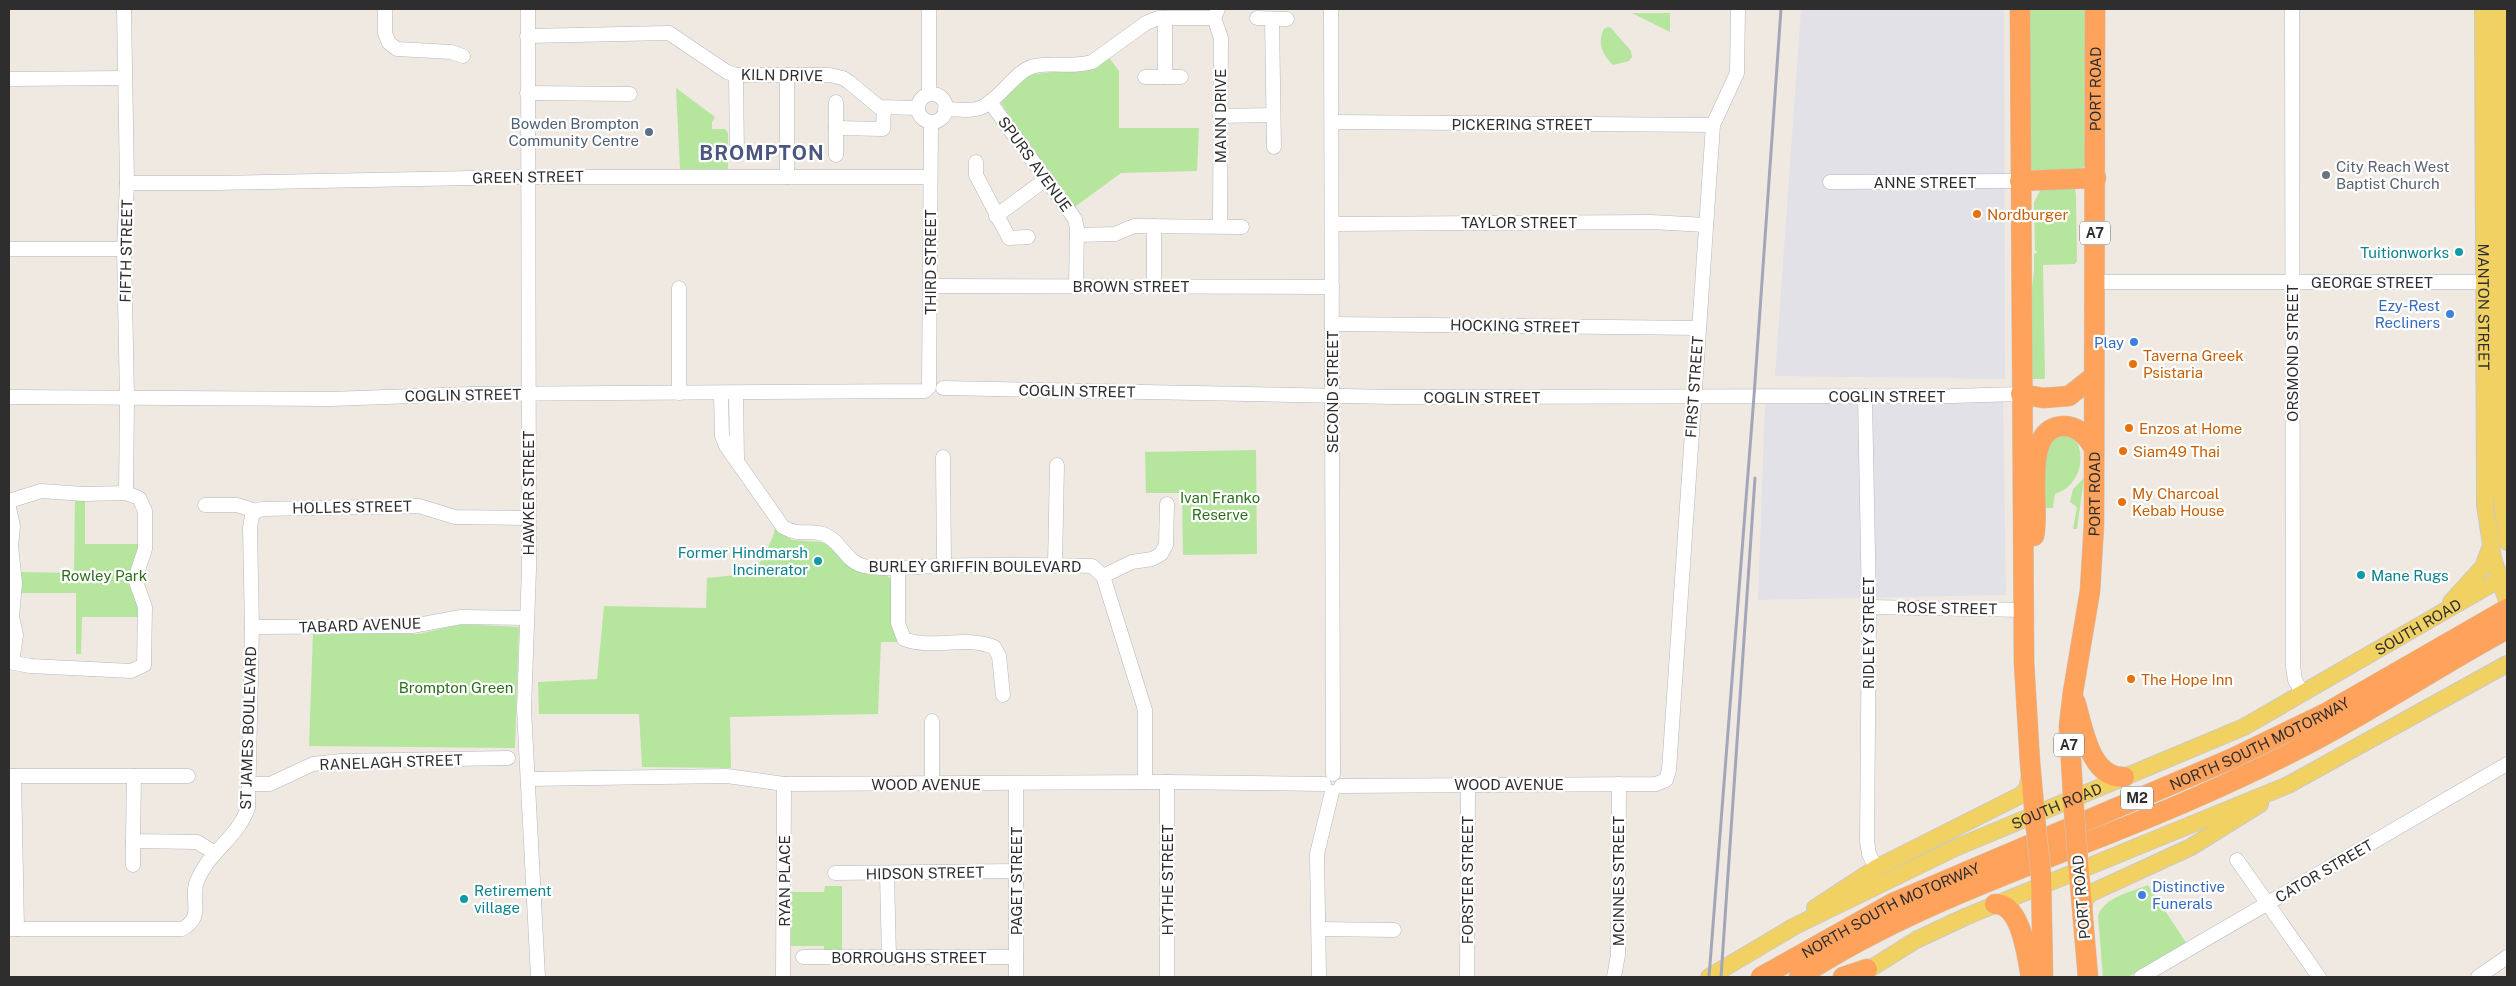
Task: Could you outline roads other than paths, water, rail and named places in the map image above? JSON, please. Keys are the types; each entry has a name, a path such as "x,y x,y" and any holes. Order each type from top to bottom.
{"highway":[{"path":"2020,9 2024,662 2030,763 2041,879 2044,977"},
{"name":"PORT ROAD","path":"2088,977 2073,805 2069,726 2090,591 2094,524 2095,9"},
{"path":"2020,181 2096,178"},
{"path":"2021,394 2043,398 2069,396 2093,377"},
{"path":"2024,576 2036,525 2035,460 2039,442 2052,428 2071,427 2083,434 2094,448"},
{"name":"NORTH SOUTH MOTORWAY","path":"1761,977 1893,903 2231,759 2326,713 2506,602"},
{"name":"NORTH SOUTH MOTORWAY","path":"1799,977 1891,926 1968,891 2103,837 2259,769 2339,728 2507,629"},
{"path":"2073,692 2097,763 2109,774 2124,777"},
{"path":"1995,904 2007,907 2013,914 2023,940 2031,977"},
{"path":"1843,977 1862,973"}],"main road":[{"name":"MANTON STREET","path":"2483,9 2496,135"},
{"name":"MANTON STREET","path":"2499,9 2492,282 2497,361 2500,486 2506,532"},
{"name":"MANTON STREET","path":"2497,361 2484,492 2491,546 2504,577 2506,602"},
{"path":"2438,615 2481,570 2491,546"},
{"name":"SOUTH ROAD","path":"1709,977 1795,926 1955,848 2035,821 2073,805 2124,777 2226,735 2303,694 2504,577"},
{"path":"2082,913 2085,899 2091,893 2191,847 2288,785 2507,665"},
{"path":"1795,926 1826,900 1876,868 2021,795 2029,784 2030,763"},
{"path":"1862,973 1916,940 1995,904 2041,879 2288,785"}],"street":[{"name":"FIFTH STREET","path":"124,9 127,183 124,249 127,398 126,493"},
{"path":"385,9 385,33 389,43 397,49 451,52 463,56"},
{"name":"HAWKER STREET","path":"528,9 528,518 524,709 538,977"},
{"path":"929,9 929,94"},
{"name":"SECOND STREET","path":"1319,977 1317,854 1332,784 1331,9"},
{"name":"FIRST STREET","path":"1669,770 1693,396 1713,125 1737,73 1738,9"},
{"name":"ORSMOND STREET","path":"2292,9 2293,666 2295,680 2303,694"},
{"path":"946,109 979,108 990,102 1034,66 1082,65 1092,62 1146,23 1158,18 1216,13"},
{"name":"MANN DRIVE","path":"1216,13 1221,38 1220,225"},
{"path":"1165,18 1165,77"},
{"path":"1257,18 1287,19"},
{"path":"1272,19 1274,147"},
{"name":"KILN DRIVE","path":"527,36 669,33 727,72 736,75 843,78 872,103 884,108"},
{"path":"736,75 737,155"},
{"path":"787,75 787,177"},
{"path":"1145,77 1181,77"},
{"path":"9,79 125,78"},
{"path":"527,93 630,94"},
{"path":"929,94 921,99 918,108 921,117 931,122 941,118 946,109"},
{"path":"929,94 942,99 946,109"},
{"path":"836,102 836,155"},
{"name":"SPURS AVENUE","path":"990,102 1075,219 1077,235 1076,286"},
{"path":"836,128 883,128 884,108 918,108"},
{"path":"1220,116 1273,116"},
{"name":"THIRD STREET","path":"917,392 925,391 929,387 931,122"},
{"name":"PICKERING STREET","path":"1332,122 1713,125"},
{"path":"976,162 976,175 1009,238 1028,237"},
{"name":"GREEN STREET","path":"127,183 214,184 527,177 930,176"},
{"path":"996,216 1046,179"},
{"name":"ANNE STREET","path":"1830,182 2020,181"},
{"name":"TAYLOR STREET","path":"1332,224 1651,222 1706,225"},
{"path":"1077,235 1115,234 1134,226 1220,225 1242,227"},
{"path":"1154,226 1154,286"},
{"path":"9,249 124,249"},
{"name":"GEORGE STREET","path":"2094,282 2492,282"},
{"name":"BROWN STREET","path":"931,286 1332,287"},
{"path":"679,288 679,393"},
{"name":"HOCKING STREET","path":"1332,324 1698,328"},
{"name":"COGLIN STREET","path":"943,388 1331,397 2021,394"},
{"name":"COGLIN STREET","path":"9,397 330,399 528,394 917,392"},
{"name":"BURLEY GRIFFIN BOULEVARD","path":"721,394 722,436 738,463 783,527 795,534 822,534 835,540 853,562 864,566 898,568 944,566 1092,566 1103,576 1145,710 1145,782"},
{"name":"BURLEY GRIFFIN BOULEVARD","path":"736,394 735,451 738,463"},
{"name":"RIDLEY STREET","path":"1865,396 1868,607 1867,841 1868,854 1876,868"},
{"path":"943,457 944,566"},
{"path":"1056,566 1057,465"},
{"path":"9,502 41,491 84,494 126,493 138,498 146,511 145,549 135,579 144,607 144,664 131,671 30,666 10,662 12,645 16,635 12,617 15,583 11,546 13,526 9,508"},
{"name":"HOLLES STREET","path":"205,504 237,505 256,511 262,509 419,506 456,517 528,518"},
{"path":"1103,576 1132,562 1152,559 1161,554 1166,546 1167,504"},
{"name":"ST JAMES BOULEVARD","path":"13,929 182,929 190,924 195,917 196,882 215,853 242,824 248,808 252,627 250,528 252,516 256,511"},
{"path":"898,568 898,623 904,640 915,644 982,642 994,647 999,656 1003,695"},
{"name":"ROSE STREET","path":"1868,607 2024,610"},
{"name":"TABARD AVENUE","path":"252,627 412,626 461,617 527,618"},
{"path":"932,721 932,784"},
{"name":"RANELAGH STREET","path":"249,784 270,784 313,764 341,761 508,758"},
{"name":"CATOR STREET","path":"2141,977 2507,764"},
{"name":"WOOD AVENUE","path":"528,778 727,776 784,784 1167,782 1656,784 1666,780 1669,770"},
{"path":"13,929 11,776 188,776"},
{"path":"133,865 134,776"},
{"name":"HYTHE STREET","path":"1167,782 1168,977"},
{"name":"RYAN PLACE","path":"783,977 784,784"},
{"name":"PAGET STREET","path":"1016,784 1016,977"},
{"name":"FORSTER STREET","path":"1467,977 1468,784"},
{"name":"MCINNES STREET","path":"1614,977 1618,955 1619,784"},
{"path":"134,841 197,842 215,853"},
{"path":"2237,860 2319,977"},
{"name":"HIDSON STREET","path":"835,873 887,874 1016,871"},
{"path":"887,874 889,958"},
{"path":"1319,929 1394,930"},
{"name":"BORROUGHS STREET","path":"802,957 1016,957"},
{"path":"2478,977 2507,957"}],"railway":[{"path":"1709,977 1754,396 1781,9"},
{"path":"1721,977 1755,478"}],"place":[{"name":"Bowden Brompton Community Centre","path":"649,132"},
{"name":"City Reach West Baptist Church","path":"2326,175"},
{"name":"Nordburger","path":"1977,214"},
{"name":"Tuitionworks","path":"2459,252"},
{"name":"Ezy-Rest Recliners","path":"2450,314"},
{"name":"Play","path":"2134,342"},
{"name":"Taverna Greek Psistaria","path":"2133,364"},
{"name":"Enzos at Home","path":"2129,428"},
{"name":"Siam49 Thai","path":"2123,451"},
{"name":"My Charcoal Kebab House","path":"2122,502"},
{"name":"Former Hindmarsh Incinerator","path":"818,561"},
{"name":"Mane Rugs","path":"2361,575"},
{"name":"The Hope Inn","path":"2131,679"},
{"name":"Distinctive Funerals","path":"2142,895"},
{"name":"Retirement village","path":"464,899"}],"district":[{"name":"BROMPTON","path":"762,153"}],"park label":[{"name":"Ivan Franko Reserve","path":"1220,506"},
{"name":"Rowley Park","path":"104,575"},
{"name":"Brompton Green","path":"456,687"}]}
